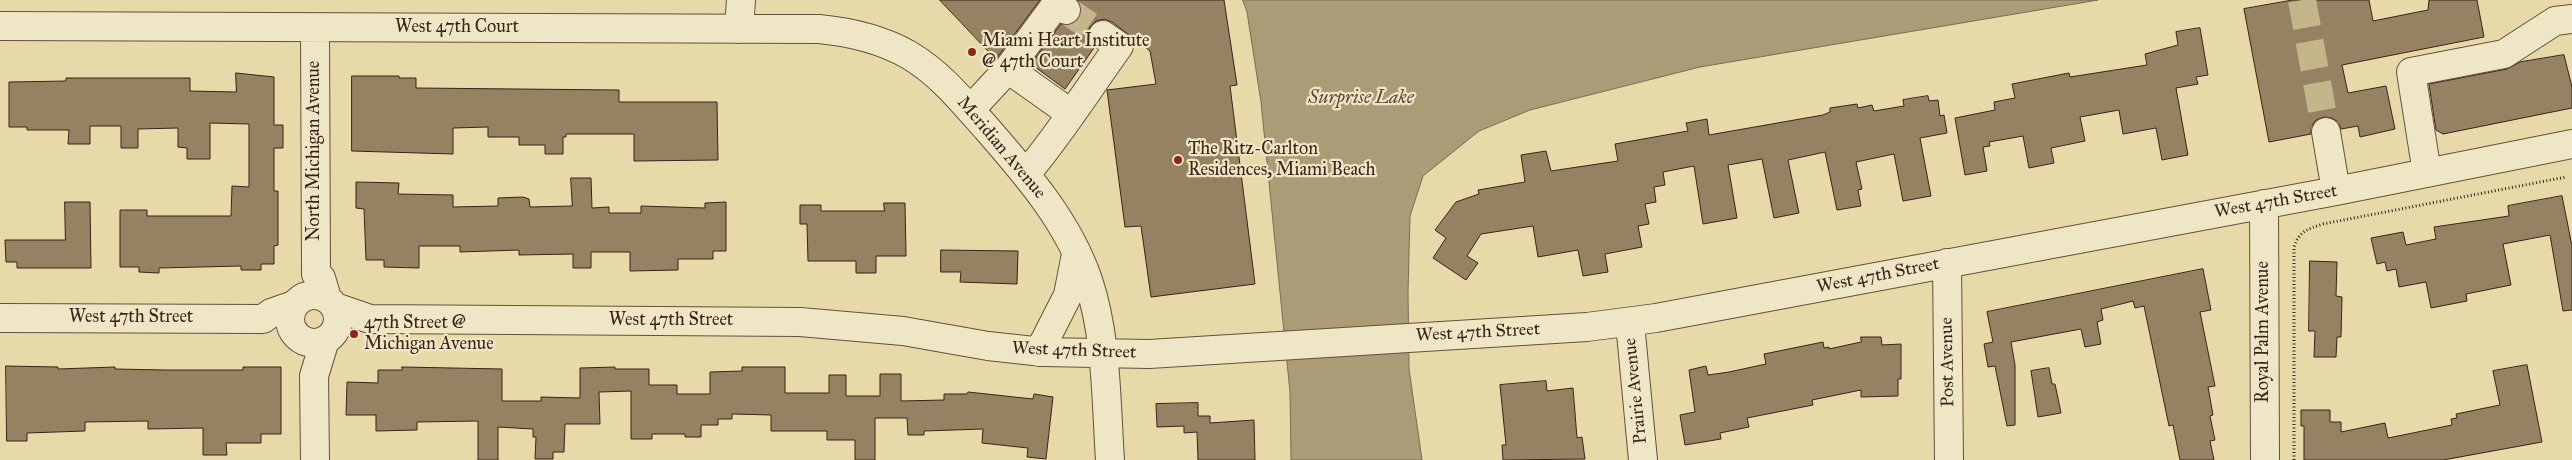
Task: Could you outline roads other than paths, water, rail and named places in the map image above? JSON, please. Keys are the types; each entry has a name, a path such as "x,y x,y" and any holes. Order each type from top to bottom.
{"street":[{"path":"739,29 740,0"},
{"path":"970,110 1008,69 1057,3 1066,10"},
{"path":"2427,173 2411,72 2504,54 2555,21 2572,19"},
{"name":"West 47th Court","path":"0,26 819,29 846,32 874,40 910,56"},
{"name":"North Michigan Avenue","path":"314,460 314,319 321,278 316,274 315,28"},
{"path":"1026,174 1048,148 1070,113 1119,46 1103,35"},
{"name":"Meridian Avenue","path":"910,56 938,76 1026,174 1056,216 1076,254 1090,290 1102,354 1110,460"},
{"path":"1008,69 1070,113"},
{"path":"2326,132 2336,191"},
{"name":"West 47th Street","path":"0,318 263,319 271,313 314,319 800,322 903,331 988,346 1039,352 1102,354 1252,347 1630,323 2336,191 2572,144"},
{"name":"Royal Palm Avenue","path":"2264,204 2265,460"},
{"path":"1039,352 1068,295 1076,254"},
{"name":"Post Avenue","path":"1947,263 1949,460"},
{"name":"Prairie Avenue","path":"1630,323 1643,460"}],"water":[{"name":"Surprise Lake","path":"1243,0 2098,0 1700,67 1530,110 1479,131 1423,176 1410,216 1408,292 1409,369 1422,460 1291,460 1290,392 1261,102 1247,12"}],"tunnel":[{"path":"2302,0 2326,132"},
{"path":"1066,10 1103,35"}],"place":[{"name":"Miami Heart Institute @ 47th Court","path":"972,52"},
{"name":"The Ritz-Carlton Residences, Miami Beach","path":"1178,160"},
{"name":"47th Street @ Michigan Avenue","path":"354,334"}]}
